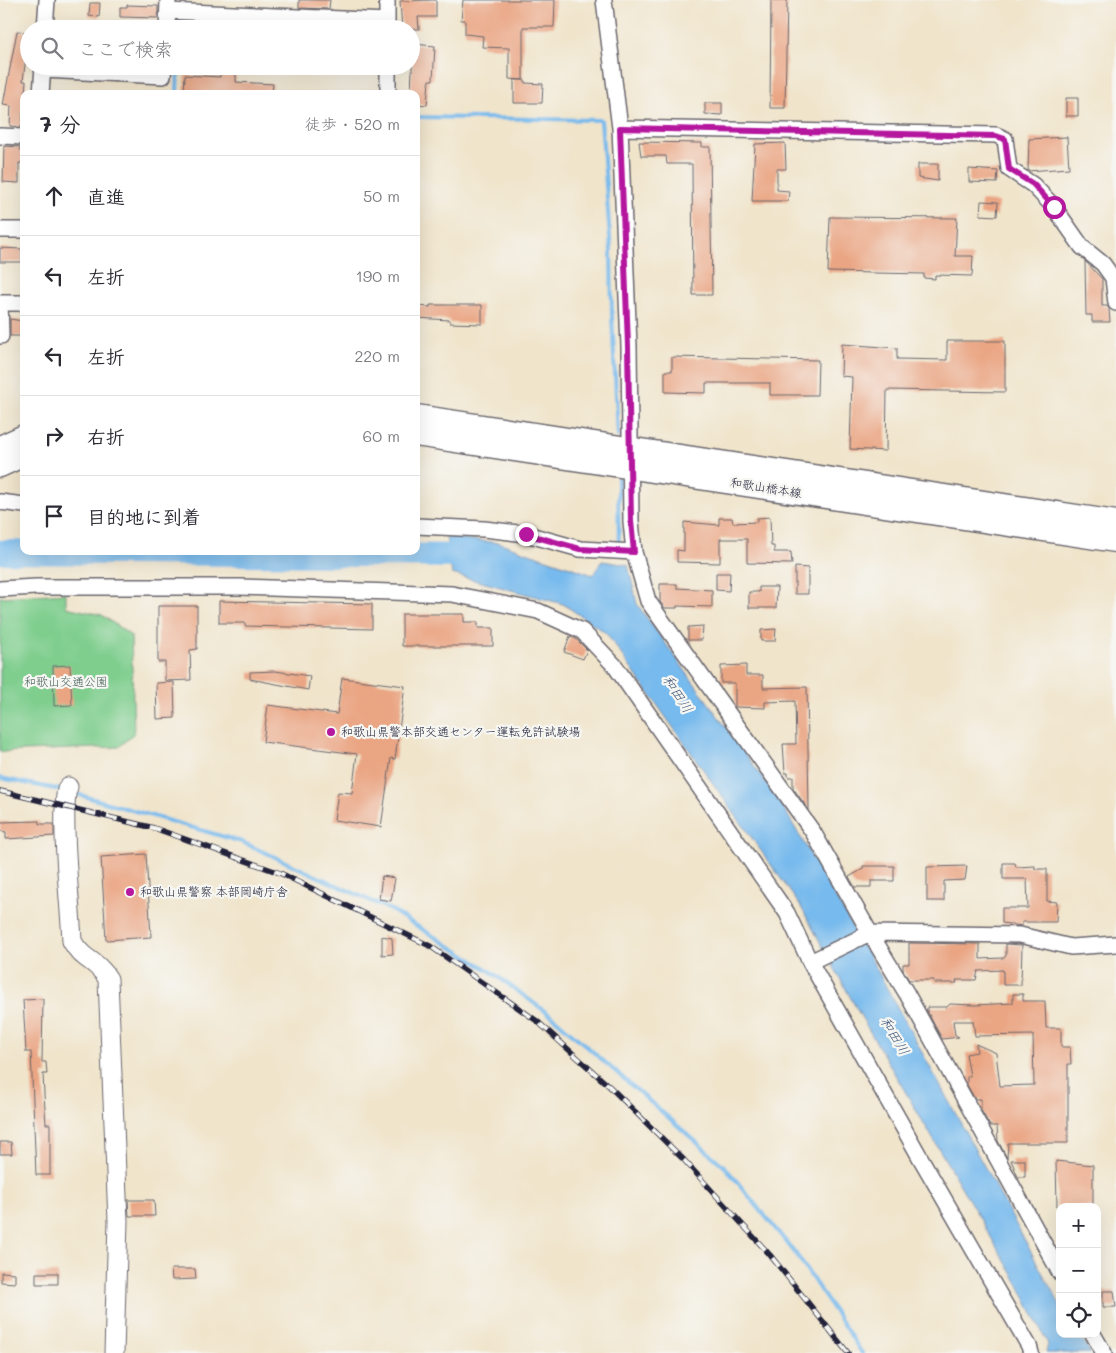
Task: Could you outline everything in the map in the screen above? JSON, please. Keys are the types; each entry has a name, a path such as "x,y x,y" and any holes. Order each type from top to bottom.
{"main road":[{"name":"和歌山橋本線","path":"420,417 630,458 1116,541"},
{"name":"和歌山橋本線","path":"420,436 630,458 1116,522"},
{"path":"0,447 20,438"},
{"path":"0,466 20,457"}],"street":[{"path":"46,20 47,0"},
{"path":"387,0 387,20"},
{"path":"604,0 620,128 631,521 634,552 648,601 813,832 907,994 1056,1266"},
{"path":"167,20 168,5 335,20"},
{"path":"41,90 42,75"},
{"path":"148,75 163,75"},
{"path":"388,75 388,90"},
{"path":"620,128 996,136 1005,139 1009,169 1033,184 1054,207 1082,247 1103,264 1113,278 1116,303"},
{"path":"0,136 20,136"},
{"path":"0,230 20,230"},
{"path":"1,336 0,303 20,303"},
{"path":"0,502 20,504"},
{"path":"420,526 526,534 580,549 634,552"},
{"path":"0,589 36,587 240,587 452,594 538,611 582,632 615,666 787,913 921,1159 1029,1346 1031,1353"},
{"path":"68,787 65,794 72,941 78,953 100,966 108,979 118,1221 114,1353"},
{"path":"813,961 870,933 1020,935 1071,948 1116,944"},
{"path":"1095,1338 1104,1353"}],"green space":[{"name":"和歌山交通公園","path":"66,593 66,607 102,615 131,636 134,733 119,747 0,752 0,597"}],"water":[{"path":"446,537 500,543 593,575 602,561 628,565 637,604 780,802 871,959 1056,1298 1056,1338 1081,1338 1091,1353 1046,1353 1048,1344 1019,1285 859,1013 801,907 606,633 563,604 452,574"}],"building":[{"path":"299,0 330,0 329,9 299,8"},
{"path":"436,0 436,17 418,17 418,20 401,20 400,1"},
{"path":"463,0 555,0 554,27 523,27 523,80 509,79 509,48 482,47 483,36 465,34 465,20 461,20"},
{"path":"771,0 787,0 785,108 770,108"},
{"path":"90,3 100,3 99,17 89,16"},
{"path":"127,5 158,6 158,18 120,17 120,7 127,7"},
{"path":"17,31 20,31 20,75 24,75 23,81 26,81 25,90 20,90 20,127 10,126 11,106 3,105"},
{"path":"420,45 435,46 433,80 429,80 427,105 420,104 420,90 411,90 412,75 420,75"},
{"path":"185,75 220,77 220,75 236,75 236,82 273,84 272,90 184,90"},
{"path":"514,80 525,80 525,83 543,84 542,103 514,103"},
{"path":"1066,98 1078,98 1078,116 1066,116"},
{"path":"705,103 722,103 722,115 705,114"},
{"path":"1067,137 1069,168 1028,171 1029,139"},
{"path":"639,142 702,143 702,147 710,147 712,295 693,295 692,164 667,164 666,156 641,156"},
{"path":"785,143 786,169 777,169 777,190 789,191 788,201 752,201 755,144"},
{"path":"4,146 20,147 19,183 3,182"},
{"path":"918,164 938,164 938,181 918,178"},
{"path":"969,169 998,171 997,183 969,182"},
{"path":"981,201 998,202 997,216 980,215"},
{"path":"830,217 957,218 955,256 973,256 972,276 935,275 935,279 924,278 924,274 828,272"},
{"path":"0,248 20,249 20,262 0,262"},
{"path":"1085,261 1102,279 1102,306 1107,306 1109,309 1110,322 1092,322 1092,315 1086,315"},
{"path":"430,305 482,305 482,324 450,323 450,320 420,318 420,306 430,307"},
{"path":"10,319 20,321 20,336 10,336"},
{"path":"947,341 1005,341 1005,392 887,390 886,451 850,449 852,377 841,376 842,344 897,348 897,359 947,360"},
{"path":"672,357 818,360 817,395 770,395 770,383 706,383 706,393 665,392 665,371 672,371"},
{"path":"770,517 771,546 774,546 774,552 791,552 792,564 747,563 747,539 720,539 720,563 677,562 677,550 684,551 684,522 719,525 719,518 732,518 733,523 757,522 757,518"},
{"path":"795,567 808,568 808,594 795,594"},
{"path":"716,573 730,573 729,591 716,590"},
{"path":"660,584 677,584 677,588 712,590 712,607 677,606 677,608 665,608 660,602"},
{"path":"759,587 777,587 776,608 749,608 749,592 759,592"},
{"path":"219,601 372,604 372,629 245,626 245,623 219,623"},
{"path":"158,606 197,606 197,649 190,650 191,680 165,681 165,662 158,662"},
{"path":"402,614 464,614 464,622 478,622 478,628 493,628 493,646 402,646"},
{"path":"703,626 702,640 688,640 688,627"},
{"path":"776,629 775,641 761,641 761,630"},
{"path":"570,636 587,650 583,659 564,652"},
{"path":"70,665 72,705 54,706 53,666"},
{"path":"746,665 746,675 763,675 763,688 807,687 809,810 793,788 793,777 788,777 788,773 785,773 783,744 796,744 795,701 765,702 765,708 735,707 735,683 721,683 721,666"},
{"path":"275,671 310,676 308,690 250,679 250,672"},
{"path":"342,678 405,686 395,759 391,758 381,827 334,820 338,792 352,793 357,754 263,742 268,705 337,714"},
{"path":"174,682 175,718 157,719 156,683"},
{"path":"39,821 39,824 54,824 54,836 6,839 6,832 0,831 0,822"},
{"path":"146,854 151,937 106,940 101,857"},
{"path":"1003,863 1015,863 1016,867 1035,866 1035,869 1047,869 1047,901 1057,902 1056,922 1022,922 1022,926 1002,923 1002,908 1028,908 1027,879 1003,879"},
{"path":"863,866 894,866 894,881 871,881 871,887 855,887 849,877 863,869"},
{"path":"967,866 965,880 944,881 944,901 927,901 927,867"},
{"path":"382,876 395,878 391,901 379,899"},
{"path":"382,936 392,938 393,954 382,955"},
{"path":"909,943 980,944 980,959 1003,958 1006,956 1006,944 1022,945 1021,985 1003,985 1003,970 978,971 976,980 956,980 957,983 934,983 934,980 909,980 903,970 903,964 909,964"},
{"path":"1013,994 1023,994 1023,1001 1045,1001 1046,1028 1061,1028 1061,1047 1070,1047 1071,1064 1068,1064 1068,1143 1008,1143 1007,1158 998,1141 997,1126 990,1126 981,1110 981,1099 975,1099 967,1085 967,1077 970,1076 966,1054 977,1052 976,1044 996,1053 1000,1086 1034,1085 1033,1035 975,1036 973,1021 953,1021 955,1035 959,1037 942,1039 927,1011 927,1007 947,1007 950,1004 1013,1003"},
{"path":"43,999 42,1062 46,1062 47,1074 43,1074 46,1124 50,1124 50,1175 36,1175 31,1052 26,1052 23,1000"},
{"path":"0,1142 11,1142 12,1154 0,1154"},
{"path":"1011,1160 1025,1160 1025,1177 1018,1177"},
{"path":"1056,1161 1093,1165 1093,1203 1057,1203"},
{"path":"128,1200 154,1200 155,1216 129,1216"},
{"path":"171,1269 195,1269 196,1279 172,1280"},
{"path":"1,1272 15,1273 15,1283 1,1282"},
{"path":"36,1273 58,1273 58,1284 36,1284"},
{"path":"1103,1291 1114,1291 1116,1307 1103,1307"}],"waterway":[{"path":"180,15 180,20"},
{"path":"177,90 178,75"},
{"path":"420,117 601,120 611,250 618,436"},
{"path":"618,478 619,549"},
{"name":"和田川","path":"0,552 20,552"},
{"name":"和田川","path":"361,555 481,556"},
{"path":"0,778 61,790"},
{"path":"73,793 242,842 391,910 490,971 553,1017 725,1167 796,1254 862,1353"}],"railway":[{"path":"0,791 154,828 280,873 430,946 537,1021 610,1087 684,1160 770,1255 848,1353"}],"place":[{"name":"和歌山県警本部交通センター運転免許試験場","path":"331,732"},
{"name":"和歌山県警察 本部岡崎庁舎","path":"130,892"}],"route":[{"path":"526,534 580,549 634,552 631,521 628,346 620,128 996,136 1005,139 1009,169 1033,184 1054,207"}]}
